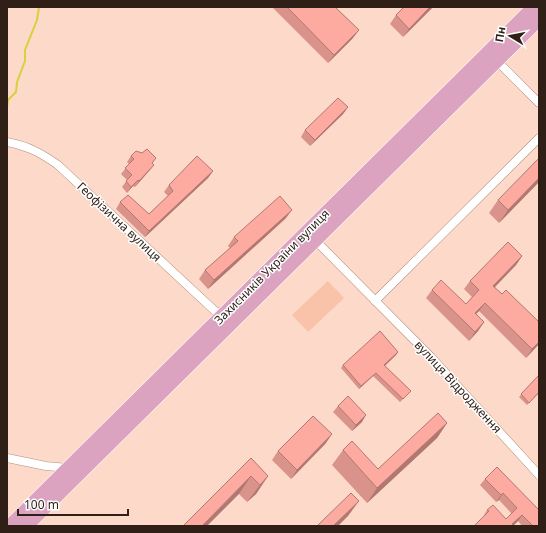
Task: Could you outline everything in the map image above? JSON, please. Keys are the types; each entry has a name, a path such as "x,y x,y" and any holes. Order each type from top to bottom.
{"highway":[{"name":"Захисників України вулиця","path":"26,526 534,7"},
{"name":"Захисників України вулиця","path":"10,526 224,314 311,236 497,61 539,19"}],"street":[{"path":"497,61 539,103"},
{"path":"375,301 539,138"},
{"name":"Геофізична вулиця","path":"7,142 23,145 40,153 58,165 215,311 224,314"},
{"name":"вулиця Відродження","path":"311,236 431,357 539,475"},
{"path":"7,458 46,466 68,468"}],"shaded area":[{"path":"328,281 344,298 308,332 292,315"}],"building":[{"path":"287,7 335,7 359,30 334,55"},
{"path":"404,7 430,7 409,29 396,15"},
{"path":"338,98 348,107 315,140 305,130"},
{"path":"147,149 156,158 152,163 154,165 131,187 126,181 132,175 125,168 134,159 131,156 136,151 142,153"},
{"path":"197,156 213,171 149,231 120,202 128,195 149,214 173,191 169,185"},
{"path":"539,158 539,178 508,210 498,200"},
{"path":"280,196 292,210 214,280 205,270 238,241 234,237"},
{"path":"508,242 522,256 493,286 502,294 506,290 539,322 539,342 532,349 485,303 475,313 484,322 475,332 432,290 441,280 466,304 479,290 470,281"},
{"path":"380,331 398,352 384,365 411,391 403,399 376,373 361,386 343,365"},
{"path":"539,375 539,392 529,403 521,394"},
{"path":"348,396 366,415 356,425 338,406"},
{"path":"438,413 447,423 377,488 343,450 352,441 378,469"},
{"path":"313,416 332,434 297,470 278,451"},
{"path":"251,458 268,476 260,485 251,476 202,526 183,526"},
{"path":"497,467 539,510 539,526 533,526 522,515 512,524 514,526 474,526 493,505 506,519 517,508 503,493 501,495 485,479"},
{"path":"351,493 359,501 333,526 317,526"}],"waterway":[{"path":"7,107 8,100 16,92 17,82 25,61 25,50 37,20 39,7"}]}
